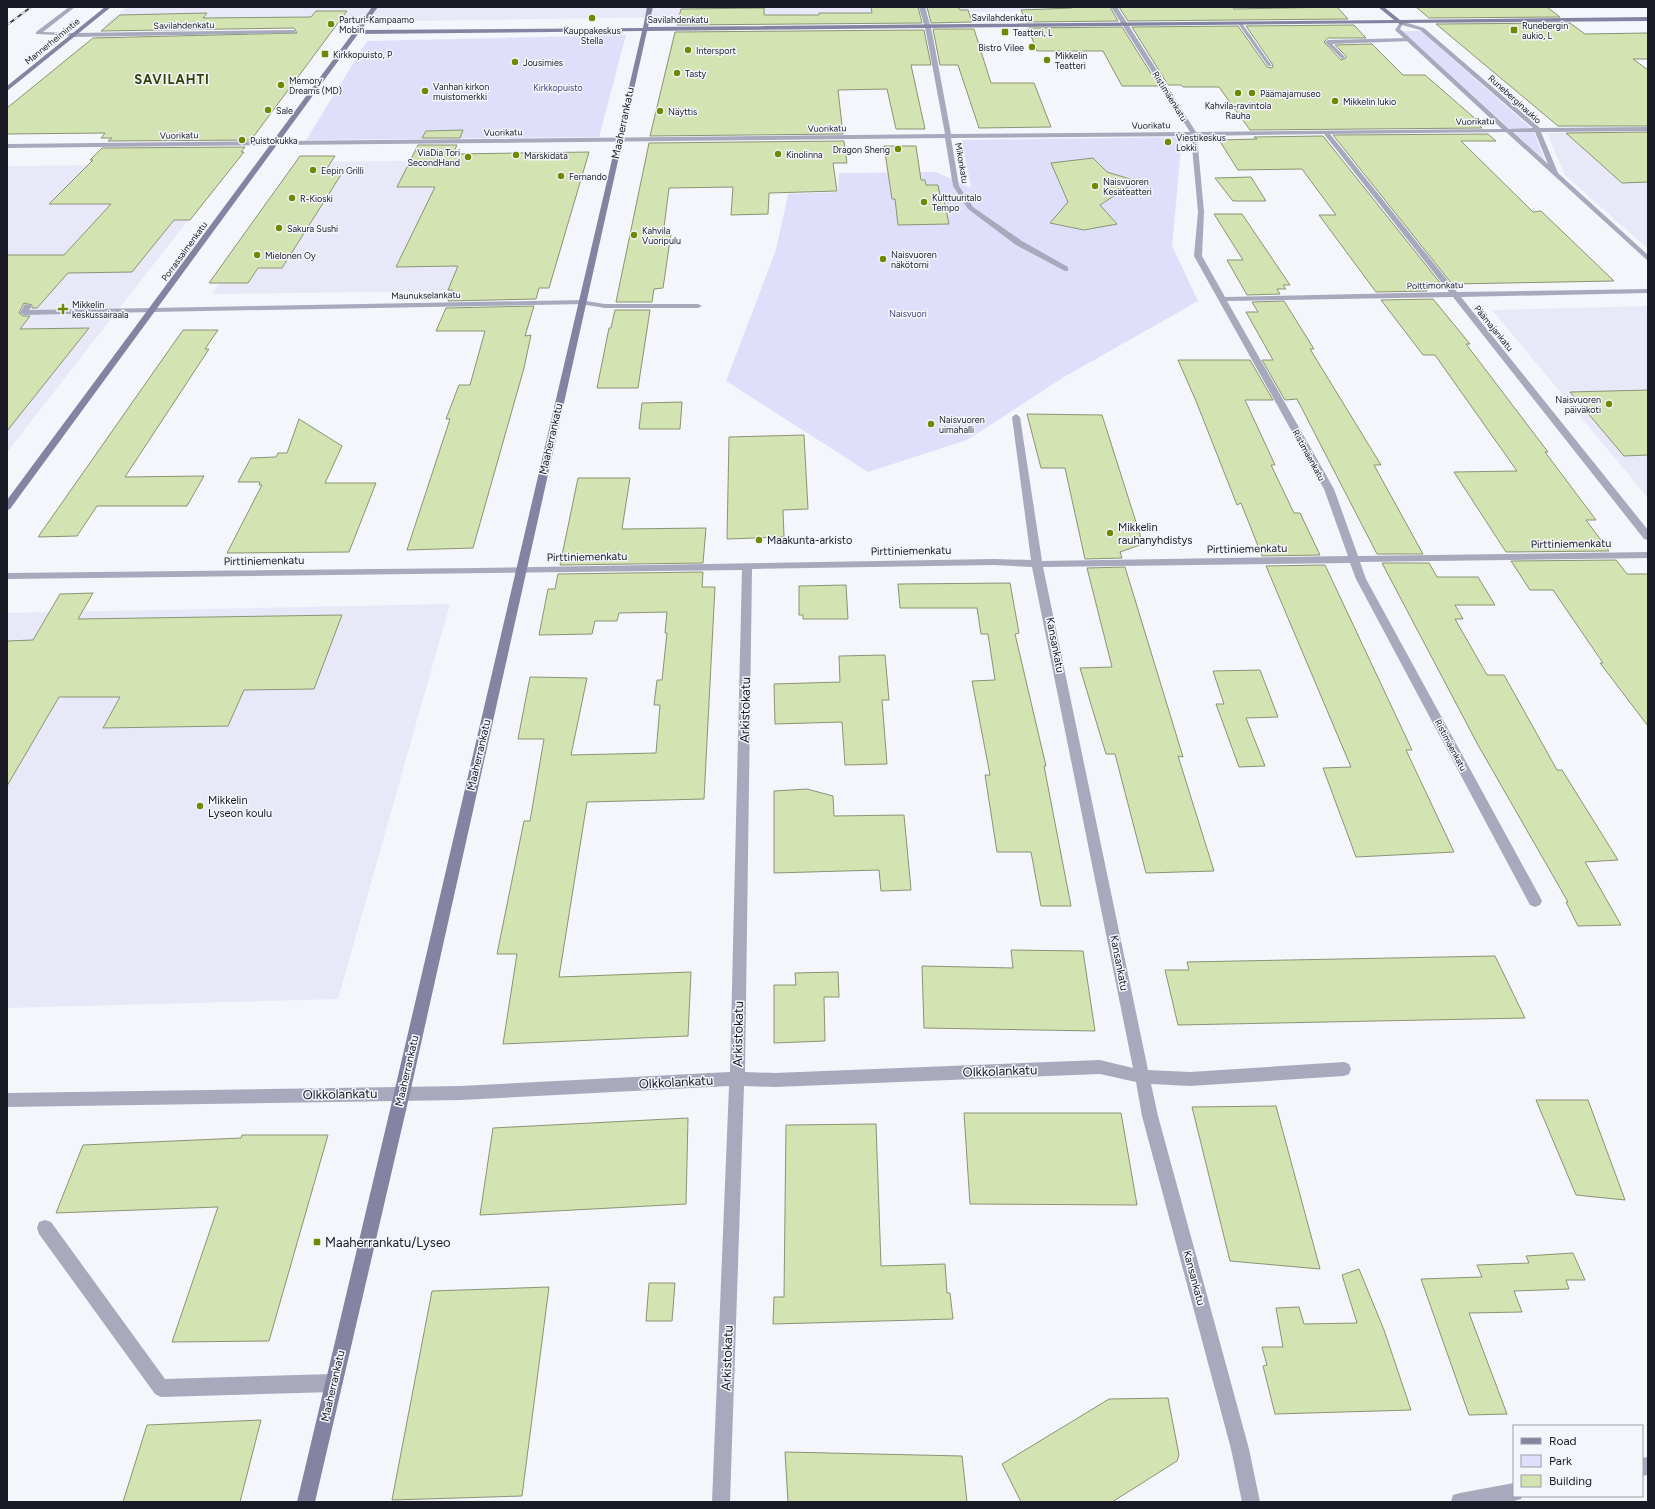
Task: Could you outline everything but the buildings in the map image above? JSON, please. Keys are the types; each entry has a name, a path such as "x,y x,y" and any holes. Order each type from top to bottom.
{"main road":[{"name":"Mannerheimintie","path":"7,90 108,7"},
{"name":"Porrassalmenkatu","path":"7,507 375,7"},
{"name":"Maaherrankatu","path":"306,1502 402,1093 650,7"},
{"path":"1381,7 1401,22"},
{"name":"Savilahdenkatu","path":"356,32 1648,19"}],"street":[{"name":"Savilahdenkatu","path":"72,7 38,33 74,35 294,32"},
{"name":"Mikonkatu","path":"922,7 928,26 949,136 948,142 956,186 970,208 1019,243 1065,269"},
{"name":"Ristimäenkatu","path":"1114,7 1194,134 1201,212 1198,256 1329,489 1361,579 1535,901"},
{"path":"1401,22 1397,29 1648,259"},
{"name":"Runeberginaukio","path":"1401,22 1422,29 1537,129 1555,174"},
{"path":"1238,23 1270,65"},
{"path":"1342,57 1328,42 1409,40"},
{"name":"Vuorikatu","path":"7,146 1648,128"},
{"name":"Päämajankatu","path":"1325,132 1648,536"},
{"name":"Polttimonkatu","path":"1222,299 1648,291"},
{"name":"Maunukselankatu","path":"28,306 24,313 583,302 604,306 698,306"},
{"name":"Kansankatu","path":"1016,417 1037,564 1150,1116 1240,1449 1251,1502"},
{"name":"Pirttiniemenkatu","path":"7,576 522,570 994,562 1037,564 1648,555"},
{"name":"Arkistokatu","path":"721,1502 737,1079 747,566"},
{"name":"Olkkolankatu","path":"7,1100 460,1093 737,1079 775,1080 1100,1067 1142,1077 1190,1079 1344,1069"},
{"path":"45,1228 160,1388 334,1383"},
{"path":"1460,1502 1513,1492"}],"shaded area":[{"path":"127,7 1098,7 1100,10 103,26"},
{"path":"1648,132 1648,249 1565,175 1547,133"},
{"path":"572,159 535,290 212,294 301,162"},
{"name":"Mikkelin keskussairaala","path":"232,164 7,452 7,166"},
{"name":"Naisvuoren päiväkoti","path":"1648,306 1648,498 1492,310"},
{"name":"Mikkelin Lyseon koulu","path":"450,604 338,999 7,1008 7,613"}],"green space":[{"path":"1402,31 1421,31 1532,129 1510,129"},
{"name":"Kirkkopuisto","path":"626,35 599,137 306,140 367,41"},
{"path":"1514,132 1534,132 1545,161"},
{"name":"Naisvuori","path":"1182,137 1172,246 1198,301 1064,377 967,440 868,472 726,381 776,250 788,194 838,192 839,173 936,172 971,188 962,140"}],"railway":[{"path":"7,25 31,7"}],"place":[{"name":"Kauppakeskus Stella","path":"592,18"},
{"name":"Parturi-Kampaamo Mobin","path":"331,24"},
{"name":"Runebergin aukio, L","path":"1514,30"},
{"name":"Teatteri, L","path":"1005,32"},
{"name":"Bistro Vilee","path":"1032,47"},
{"name":"Intersport","path":"688,50"},
{"name":"Kirkkopuisto, P","path":"325,54"},
{"name":"Mikkelin Teatteri","path":"1047,60"},
{"name":"Jousimies","path":"515,62"},
{"name":"Tasty","path":"677,73"},
{"name":"Memory Dreams (MD)","path":"281,85"},
{"name":"Vanhan kirkon muistomerkki","path":"425,91"},
{"name":"Kahvila-ravintola Rauha","path":"1238,93"},
{"name":"Päämajamuseo","path":"1252,93"},
{"name":"Mikkelin lukio","path":"1335,101"},
{"name":"Sale","path":"268,110"},
{"name":"Näyttis","path":"660,111"},
{"name":"Puistokukka","path":"242,140"},
{"name":"Viestikeskus Lokki","path":"1168,142"},
{"name":"Dragon Sheng","path":"898,149"},
{"name":"Kinolinna","path":"778,154"},
{"name":"Marskidata","path":"516,155"},
{"name":"ViaDia Tori SecondHand","path":"468,157"},
{"name":"Eepin Grilli","path":"313,170"},
{"name":"Fernando","path":"561,176"},
{"name":"Naisvuoren Kesäteatteri","path":"1095,186"},
{"name":"R-Kioski","path":"292,198"},
{"name":"Kulttuuritalo Tempo","path":"924,202"},
{"name":"Sakura Sushi","path":"279,228"},
{"name":"Kahvila Vuoripulu","path":"634,235"},
{"name":"Mielonen Oy","path":"257,255"},
{"name":"Naisvuoren näkötorni","path":"883,259"},
{"name":"Mikkelin keskussairaala","path":"63,309"},
{"name":"Naisvuoren päiväkoti","path":"1609,404"},
{"name":"Naisvuoren uimahalli","path":"931,424"},
{"name":"Mikkelin rauhanyhdistys","path":"1110,533"},
{"name":"Maakunta-arkisto","path":"759,540"},
{"name":"Mikkelin Lyseon koulu","path":"200,806"},
{"name":"Maaherrankatu/Lyseo","path":"317,1242"}],"district":[{"name":"SAVILAHTI","path":"172,79"}]}
